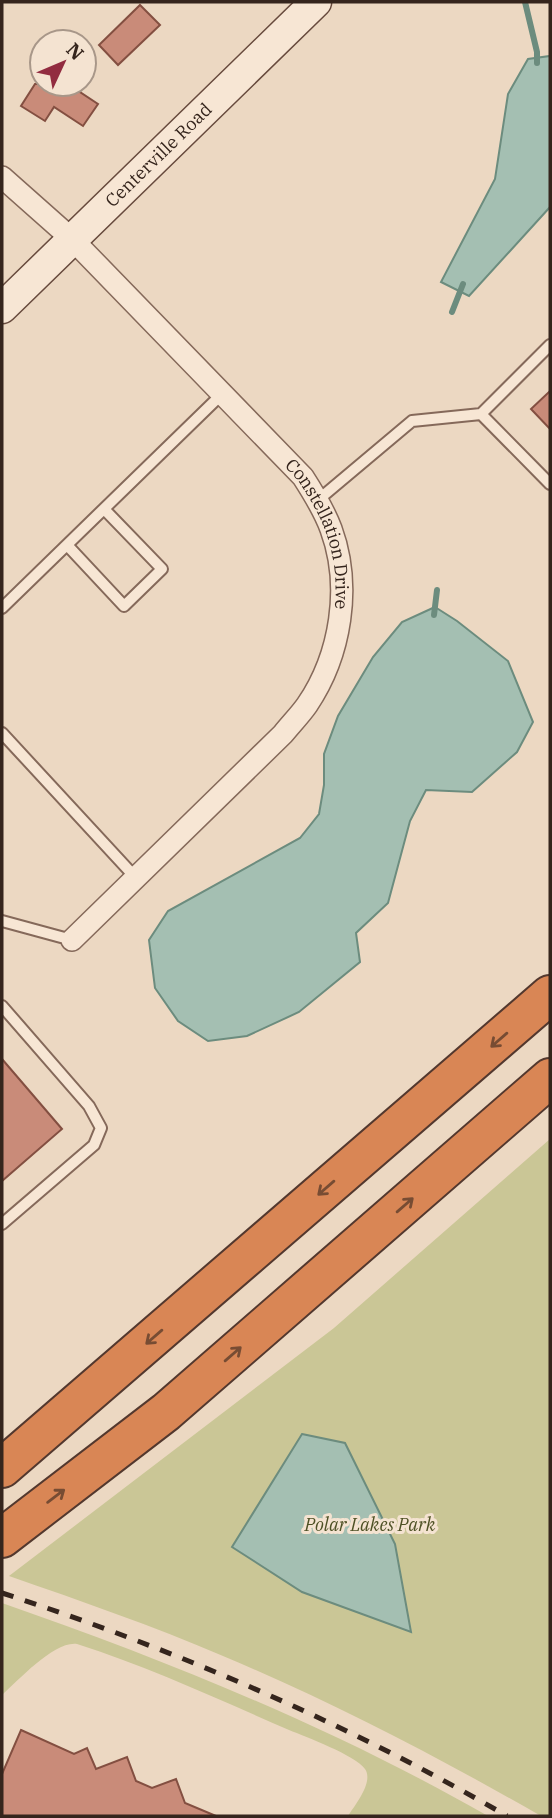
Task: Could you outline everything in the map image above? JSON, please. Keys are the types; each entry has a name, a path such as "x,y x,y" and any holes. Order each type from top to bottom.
{"highway":[{"path":"2,1468 550,995"},
{"path":"2,1538 166,1412 550,1079"}],"main road":[{"name":"Centerville Road","path":"2,308 316,2"}],"street":[{"name":"Constellation Drive","path":"2,177 73,240 303,477 331,531 342,589 340,620 333,649 322,678 307,705 283,734 72,940"}],"lane":[{"path":"317,500 412,421 481,414 550,345"},
{"path":"2,608 223,393"},
{"path":"481,414 550,484"},
{"path":"67,545 124,606 134,597 162,569 104,509"},
{"path":"2,733 135,877"},
{"path":"2,921 72,940"},
{"path":"2,1006 89,1107 101,1128 93,1146 2,1224"}],"green space":[{"name":"Polar Lakes Park","path":"550,1139 550,1816 541,1816 385,1731 305,1692 144,1624 9,1576 334,1328"},
{"path":"2,1603 250,1698 370,1753 488,1816 348,1816 367,1780 365,1769 351,1758 184,1684 77,1644 68,1645 48,1655 2,1695"}],"shaded area":[{"path":"550,56 550,207 469,296 441,282 495,179 508,94 528,59"},
{"path":"435,607 508,661 533,722 517,752 472,792 426,790 410,821 388,903 356,933 360,962 299,1012 247,1036 208,1041 178,1021 155,988 149,940 168,911 300,838 319,814 324,785 324,754 338,716 373,657 402,622"},
{"path":"302,1434 345,1443 395,1544 411,1632 302,1592 232,1547"}],"building":[{"path":"140,5 160,25 118,65 99,45"},
{"path":"28,95 28,98 89,98 98,104 83,126 54,107 45,121 21,106"},
{"path":"550,391 550,429 531,409"},
{"path":"2,1059 62,1129 2,1181"},
{"path":"21,1730 74,1754 87,1748 96,1769 127,1757 136,1781 152,1788 176,1779 185,1803 216,1816 2,1816 2,1774"}],"waterway":[{"path":"525,2 537,52 537,63"},
{"path":"452,312 463,284"},
{"path":"434,615 437,590"}],"railway":[{"path":"2,1593 132,1639 260,1691 386,1750 507,1816"}]}
